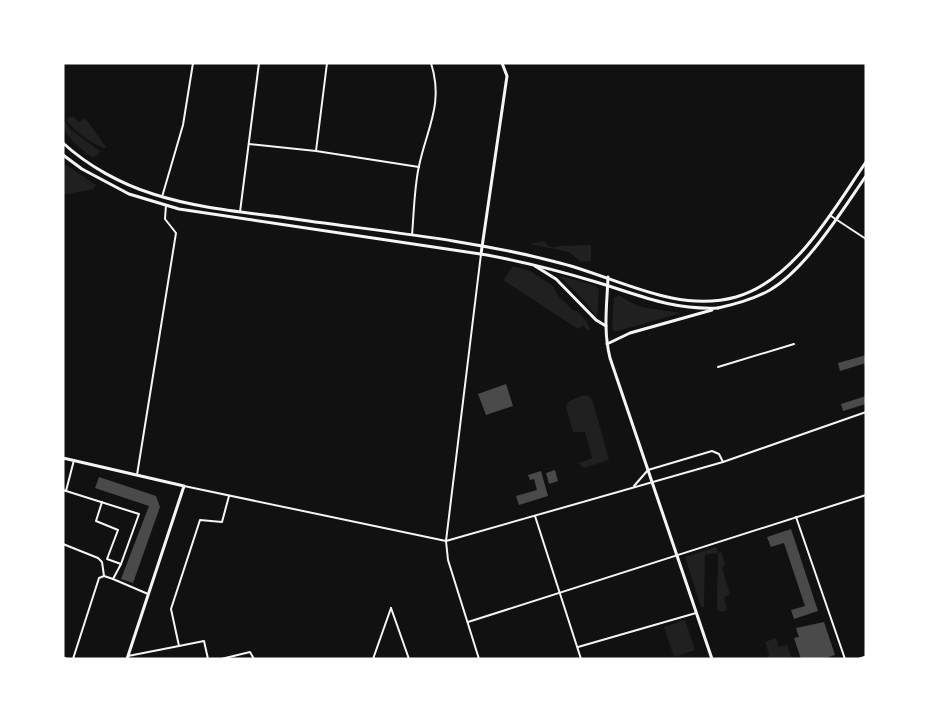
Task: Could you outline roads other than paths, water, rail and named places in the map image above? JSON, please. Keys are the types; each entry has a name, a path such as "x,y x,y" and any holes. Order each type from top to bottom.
{"main road":[{"path":"481,254 507,76 502,63"},
{"path":"63,143 73,152 113,177 162,197 199,206 482,245 552,261 667,297 698,302 717,301 753,291 773,279 788,266 814,236 866,162"},
{"path":"63,155 82,169 129,194 166,206 481,254 531,264 666,305 698,309 718,308"},
{"path":"607,344 630,333 747,300 777,285 800,264 820,240 866,176"},
{"path":"531,264 556,279 596,320 606,326"},
{"path":"608,277 607,344 618,385 712,659"},
{"path":"63,458 184,486 128,658"},
{"path":"860,659 866,657"}],"street":[{"path":"162,197 183,125 193,63"},
{"path":"240,212 260,63"},
{"path":"316,151 327,63"},
{"path":"412,235 419,167 437,105 430,63"},
{"path":"249,144 316,151 419,167"},
{"path":"137,475 176,233 165,219 166,206"},
{"path":"829,215 866,239"},
{"path":"814,236 820,240"},
{"path":"479,659 448,560 446,541 481,254"},
{"path":"718,367 794,344"},
{"path":"184,486 446,541 723,462 866,412"},
{"path":"634,486 648,470 712,451 719,454 723,462"},
{"path":"74,460 64,491 139,514 121,564 113,579"},
{"path":"468,622 866,495"},
{"path":"179,646 171,609 200,520 222,522 229,496"},
{"path":"102,502 96,521 118,530 107,559 121,564"},
{"path":"535,515 581,659"},
{"path":"796,517 845,659"},
{"path":"63,544 98,558 102,562 104,576"},
{"path":"73,659 99,578 104,576 148,594"},
{"path":"373,659 391,608 410,659"},
{"path":"578,647 696,613"},
{"path":"128,658 204,641 208,659"},
{"path":"222,659 250,652 254,659"}]}
